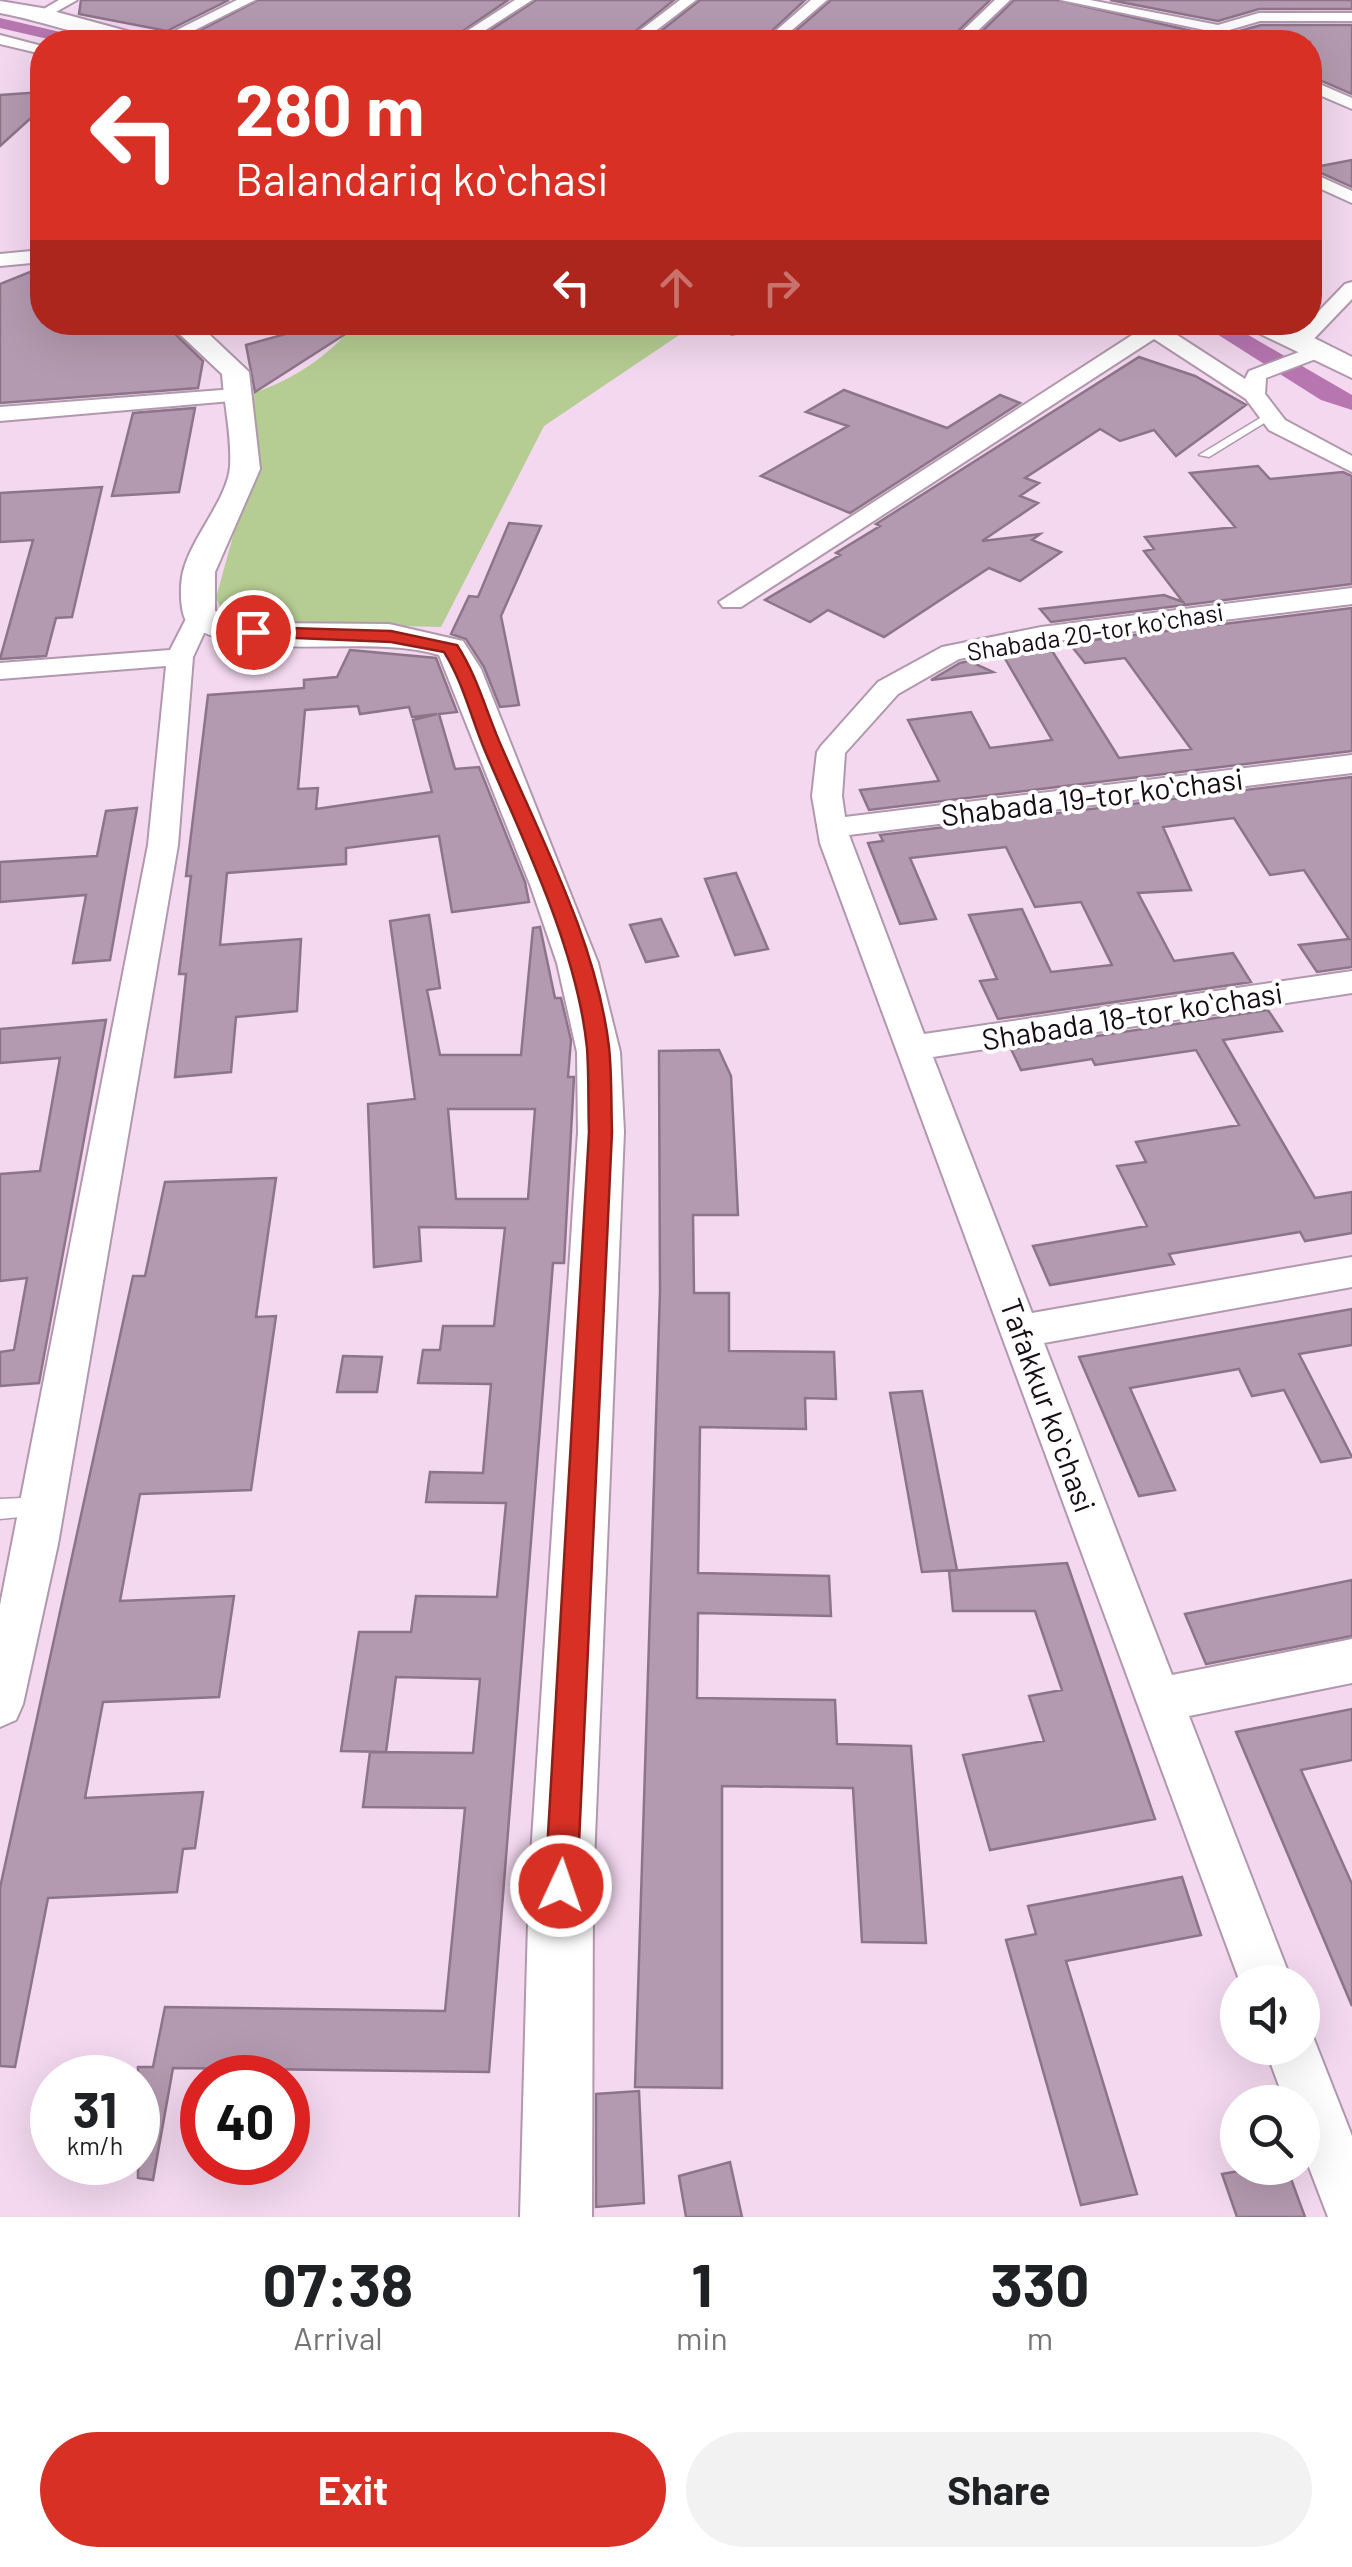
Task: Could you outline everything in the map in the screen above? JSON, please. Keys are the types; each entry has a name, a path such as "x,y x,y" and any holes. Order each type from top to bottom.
{"main road":[{"path":"0,7 99,30"},
{"path":"1281,335 1352,369"}],"street":[{"path":"42,14 70,0"},
{"path":"185,30 248,0"},
{"path":"476,30 525,0"},
{"path":"648,30 688,0"},
{"path":"784,30 820,0"},
{"path":"971,30 1004,0"},
{"path":"1068,0 1193,30"},
{"path":"1231,30 1243,19 1294,7 1352,17"},
{"path":"0,39 30,47"},
{"path":"1322,88 1334,90 1352,104"},
{"path":"1322,182 1352,198"},
{"path":"0,260 30,257"},
{"path":"1322,328 1352,288"},
{"path":"0,1704 42,1507 162,846 199,572 245,469 235,372 194,335"},
{"path":"732,602 1133,335"},
{"path":"1163,335 1255,385 1278,425 1352,465"},
{"path":"1255,385 1306,349 1317,335"},
{"path":"0,414 235,395"},
{"name":"Shabada 20-tor koʻchasi","path":"832,828 827,796 831,752 888,688 952,653 1041,635 1352,596"},
{"path":"0,670 190,636 220,627 253,632 391,636 450,648 465,672 477,712 538,852 579,962 598,1045 601,1132 561,1886 556,2217"},
{"name":"Shabada 19-tor koʻchasi","path":"832,828 1352,764"},
{"name":"Tafakkur koʻchasi","path":"832,828 911,1048 1022,1330 1259,1965"},
{"name":"Shabada 18-tor koʻchasi","path":"911,1048 1352,982"},
{"path":"1022,1330 1352,1272"},
{"path":"1158,1700 1352,1661"},
{"path":"1298,2065 1352,2207"}],"lane":[{"path":"1205,456 1270,415"},
{"path":"0,1510 42,1507"}],"green space":[{"path":"344,335 679,335 544,426 441,627 246,622 223,612 216,598 251,470 248,395 307,367"}],"building":[{"path":"81,0 229,0 169,30 79,14"},
{"path":"258,0 508,0 464,30 201,30"},
{"path":"536,0 674,0 637,30 491,30"},
{"path":"700,0 805,0 773,30 662,30"},
{"path":"831,0 990,0 959,30 797,30"},
{"path":"1014,0 1057,0 1188,30 983,30"},
{"path":"1110,0 1352,0 1352,9 1259,9 1218,21"},
{"path":"1261,25 1352,25 1352,94 1322,81 1322,30 1243,30"},
{"path":"30,93 30,119 0,146 0,95"},
{"path":"1352,160 1352,187 1322,173 1322,166"},
{"path":"30,272 30,335 176,335 203,361 198,388 0,403 0,284"},
{"path":"282,335 344,335 255,392 246,345"},
{"path":"1139,357 1195,376 1246,405 1176,456 1154,430 1120,441 1100,429 1025,478 1039,483 1020,496 1038,503 982,541 1040,534 1032,540 1061,552 1020,581 989,568 884,637 828,610 810,622 765,600 840,555 836,553 880,526 876,524"},
{"path":"844,390 947,428 1000,395 1020,403 850,513 761,476 848,426 806,412"},
{"path":"195,408 179,492 112,496 133,413"},
{"path":"1258,466 1270,479 1343,472 1352,476 1352,584 1051,622 1040,609 1164,595 1183,602 1144,551 1154,549 1145,537 1235,527 1190,473"},
{"path":"102,487 72,617 56,618 46,656 0,659 33,540 0,542 0,493"},
{"path":"509,523 541,526 501,616 519,705 500,707 484,667 466,639 451,634 469,596 478,597"},
{"path":"1352,608 1352,751 869,810 860,790 939,781 908,720 971,712 990,748 1052,740 1003,655 1051,649 1119,758 1191,749 1125,658 1085,663 1069,643"},
{"path":"350,650 436,658 457,712 439,714 455,769 479,767 525,882 529,902 452,912 439,836 346,848 346,864 227,873 220,945 301,939 297,1011 236,1017 231,1072 175,1077 186,974 179,974 191,876 186,876 208,695 304,688 304,680 337,677","holes":["358,706 360,714 409,707 412,717 437,714 413,720 432,792 316,809 318,788 298,789 305,710"]},
{"path":"969,661 993,672 931,680 960,663"},
{"path":"1352,777 1352,967 1317,972 1299,945 1349,939 1304,870 1270,875 1234,818 1163,827 1191,890 1138,893 1174,961 1233,953 1251,982 998,1019 980,981 997,979 969,915 1022,909 1051,972 1112,965 1081,902 1035,907 1006,847 910,858 936,919 900,924 868,843 883,841 880,835"},
{"path":"137,808 110,960 73,963 86,895 0,902 0,862 97,856 106,811"},
{"path":"736,873 768,949 735,955 705,879"},
{"path":"429,915 440,988 427,990 440,1055 521,1055 533,928 540,927 555,998 561,998 571,1040 568,1077 574,1077 564,1263 553,1263 489,2072 310,2070 310,2055 180,2055 180,2068 173,2068 160,2141 160,2055 155,2055 165,2007 445,2011 465,1808 363,1807 370,1752 473,1753 480,1679 396,1677 386,1752 341,1751 359,1632 411,1632 416,1596 497,1597 506,1503 426,1502 430,1472 483,1473 491,1384 418,1383 423,1350 440,1350 443,1326 494,1326 505,1228 419,1227 421,1261 374,1267 368,1104 415,1099 390,921","holes":["448,1109 535,1109 528,1199 456,1199"]},
{"path":"661,919 678,956 646,962 630,925"},
{"path":"1268,1010 1282,1031 1223,1040 1315,1198 1352,1192 1352,1233 1305,1241 1300,1232 1169,1254 1174,1264 1050,1285 1033,1246 1147,1226 1117,1166 1146,1162 1136,1142 1239,1125 1196,1050 1095,1065 1092,1059 1021,1070 1011,1049"},
{"path":"106,1020 39,1383 0,1386 0,1352 14,1350 27,1278 0,1281 0,1174 40,1171 60,1058 0,1063 0,1029"},
{"path":"719,1050 731,1076 738,1215 693,1215 694,1293 729,1293 729,1351 834,1352 836,1399 805,1398 806,1429 700,1427 698,1573 829,1576 831,1616 698,1613 697,1698 835,1700 837,1744 911,1746 926,1943 862,1942 853,1788 722,1786 722,2088 635,2087 660,1292 659,1051"},
{"path":"276,1178 256,1317 276,1316 251,1490 140,1494 120,1601 234,1596 219,1697 103,1702 85,1798 203,1792 195,1848 183,1849 177,1892 48,1898 15,2067 0,2066 0,1888 133,1276 145,1276 165,1182"},
{"path":"1352,1309 1352,1345 1299,1354 1352,1457 1321,1462 1284,1390 1252,1396 1239,1369 1130,1388 1175,1490 1139,1496 1079,1357"},
{"path":"343,1356 382,1357 377,1392 337,1392"},
{"path":"922,1391 957,1570 922,1572 890,1393"},
{"path":"1067,1563 1155,1819 990,1850 963,1755 1044,1741 1029,1696 1062,1690 1035,1611 953,1611 949,1571"},
{"path":"1352,1580 1352,1636 1206,1664 1185,1614"},
{"path":"1352,1709 1352,1760 1301,1770 1352,1884 1352,2006 1236,1732"},
{"path":"1182,1877 1201,1935 1066,1961 1137,2194 1081,2205 1006,1940 1036,1934 1028,1906"},
{"path":"639,2091 644,2203 596,2207 596,2094"},
{"path":"730,2162 742,2217 686,2217 679,2176"},
{"path":"1226,2185 1293,2185 1305,2217 1237,2217"}],"waterway":[{"path":"0,23 30,30"},
{"path":"1231,335 1330,395 1352,403"}],"route":[{"path":"253,632 391,636 450,648 465,672 477,712 538,852 579,962 598,1045 601,1132 561,1886"}]}
